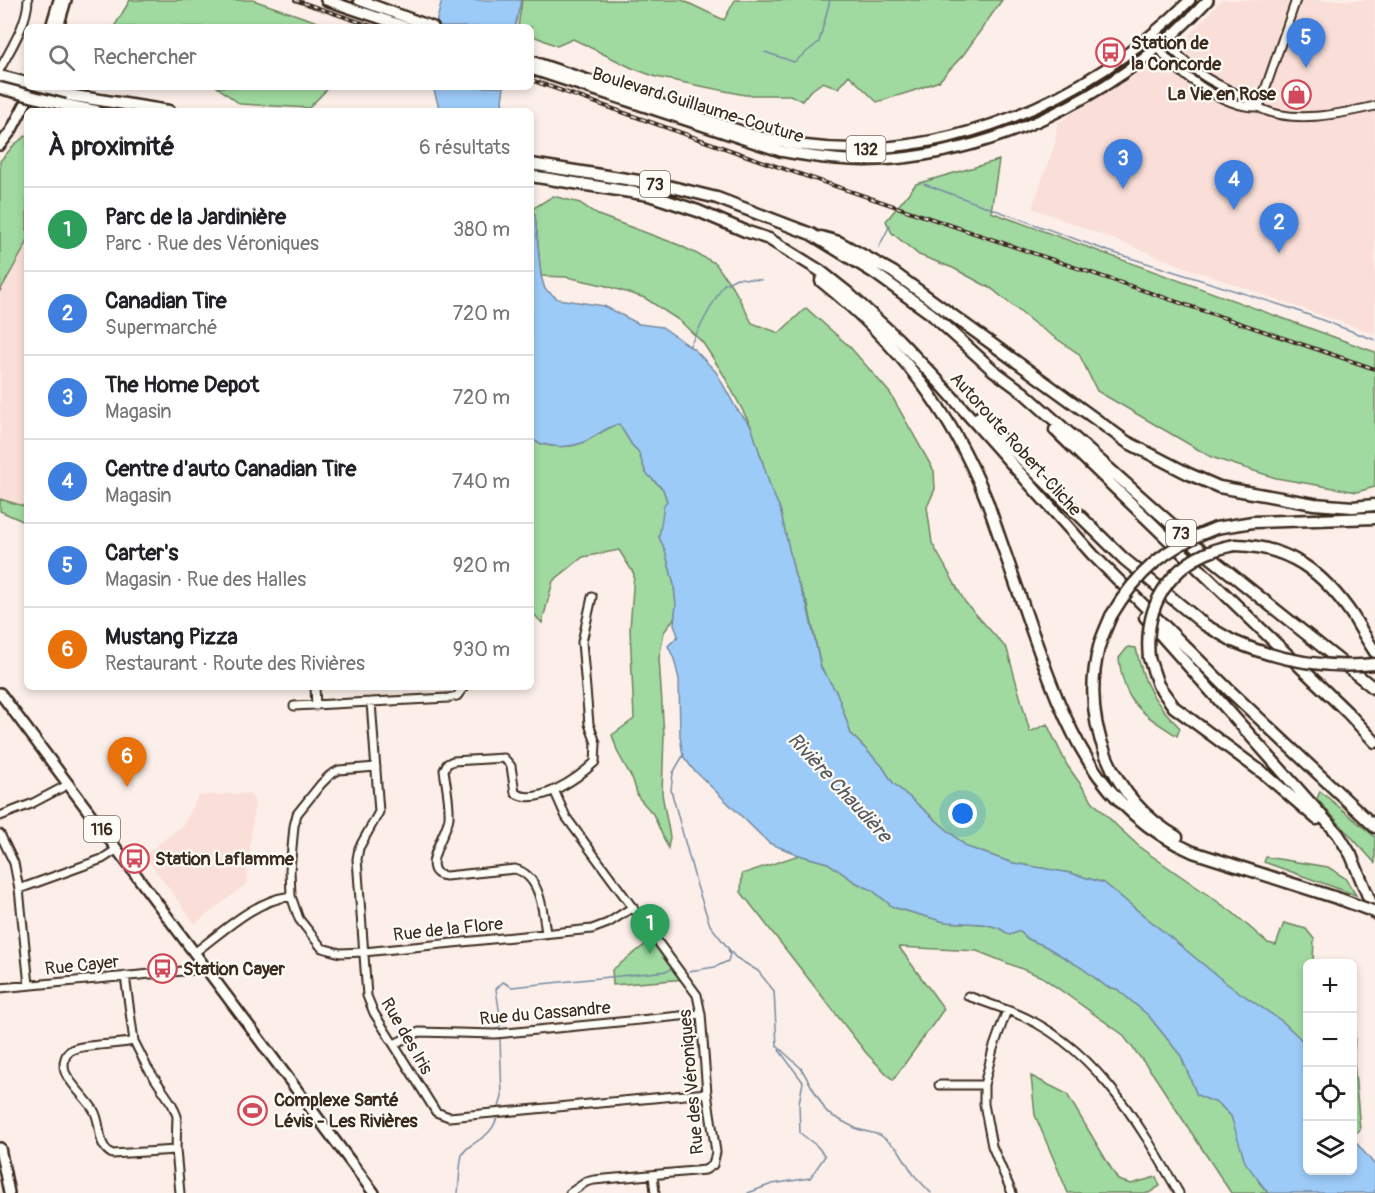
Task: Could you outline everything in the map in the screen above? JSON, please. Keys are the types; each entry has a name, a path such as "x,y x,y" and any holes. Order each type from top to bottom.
{"highway":[{"path":"0,76 24,82"},
{"path":"0,88 67,100 141,108"},
{"path":"47,90 88,108"},
{"name":"73","path":"534,165 572,176"},
{"name":"73","path":"534,176 572,176"},
{"name":"Autoroute Robert-Cliche","path":"572,176 649,195 698,211 769,239 833,282 898,339 1093,555 1229,690 1375,827"},
{"name":"Autoroute Robert-Cliche","path":"572,176 664,185 717,198 811,234 904,293 993,370 1024,393 1196,546 1375,689"},
{"path":"746,231 822,282 884,337 916,374 950,423 987,501 1059,704 1076,740 1108,787 1145,825 1192,852 1375,912"},
{"path":"811,234 839,242 893,272 1127,442 1189,474 1219,487 1314,504 1375,506"},
{"path":"993,370 1339,704 1375,742"},
{"path":"938,381 972,411 1124,559 1205,625 1233,641 1278,658 1340,666 1375,664"},
{"path":"1317,892 1178,838 1152,820 1126,792 1114,774 1101,743 1094,704 1094,678 1099,646 1111,616 1132,584 1159,558 1183,543 1216,528 1253,522 1375,518"},
{"path":"1362,878 1331,834 1302,804 1174,707 1158,685 1149,658 1148,643 1151,617 1160,594 1168,583 1198,557 1212,550 1235,545 1268,548 1284,553 1310,569 1334,592 1375,652"},
{"path":"1093,555 1338,834 1362,878 1375,912"}],"main road":[{"path":"52,24 59,0"},
{"path":"59,24 66,0"},
{"path":"326,0 362,5 423,24"},
{"name":"Boulevard Guillaume-Couture","path":"534,70 562,76 757,136 798,145 867,149 914,145 972,131 1012,117 1054,98 1088,79 1153,35 1191,0"},
{"name":"Boulevard Guillaume-Couture","path":"534,62 562,76 780,151 826,159 891,160 978,144 1018,129 1096,90 1162,44 1208,0"},
{"path":"362,5 400,24"},
{"path":"0,145 11,131 31,90"},
{"name":"116","path":"0,693 374,1193"},
{"path":"0,1148 9,1193"}],"street":[{"path":"0,69 22,24 28,9 28,0"},
{"path":"1259,107 1296,0"},
{"path":"1153,35 1185,74 1202,87 1246,108 1259,107 1289,115 1325,116 1341,115 1375,106"},
{"path":"546,934 542,907 531,877 525,872 515,868 446,876 439,875 432,865 449,817 444,770 447,764 453,761 504,758 511,766 515,793 520,796 532,796 565,786 583,774 595,762 596,743 590,724 582,642 592,597"},
{"path":"315,690 316,706"},
{"path":"294,706 448,698 457,696 462,690"},
{"name":"Rue des Iris","path":"371,702 379,812 359,848 357,859 370,1005 436,1112 449,1117 707,1093"},
{"name":"Rue de la Flore","path":"376,767 339,770 330,775 297,814 290,870 291,896 299,919 322,948 340,953 364,952 600,927 633,907"},
{"path":"0,816 31,804 69,784"},
{"name":"Rue des Véroniques","path":"554,790 566,816 697,995 701,1014 707,1093 716,1152 713,1165 705,1170 653,1174"},
{"path":"0,834 14,863 19,889 29,985"},
{"path":"19,889 102,859 116,849"},
{"path":"194,953 265,902 291,896"},
{"name":"Rue Cayer","path":"0,988 194,970 203,966"},
{"path":"125,976 134,1041 177,1116 176,1150 180,1193"},
{"path":"968,996 1042,1026 1103,1077 1157,1155 1179,1193"},
{"path":"1007,1010 993,1049 984,1085 987,1125 992,1146 1012,1193"},
{"name":"Rue du Cassandre","path":"394,1044 419,1032 495,1034 701,1014"},
{"path":"134,1041 75,1048 64,1059 66,1073 96,1114 102,1146 106,1151 112,1154 176,1150"},
{"path":"939,1085 984,1085"},
{"path":"570,1193 586,1182 594,1180 653,1174 655,1193"}],"shaded area":[{"path":"1221,0 1375,0 1375,334 1190,269 1032,208 1055,143 1057,123 1156,62 1182,43"},
{"path":"24,248 24,506 0,499 0,291"},
{"path":"249,793 255,801 246,884 195,924 144,855 183,825 198,796"}],"green space":[{"path":"130,0 253,0 323,24 116,24"},
{"path":"522,0 682,0 724,20 735,0 1002,0 964,54 939,81 877,102 849,75 838,88 823,82 809,92 802,101 790,95 745,95 656,77 632,68 573,39 557,46 534,36 534,24 518,24"},
{"path":"221,90 326,90 309,108 240,104"},
{"path":"24,137 24,248 0,291 0,161"},
{"path":"999,160 991,212 1375,352 1375,487 1357,492 1276,478 1211,457 1097,391 1079,354 1035,324 992,289 953,268 919,255 892,233 886,221 916,184"},
{"path":"553,196 580,203 598,215 679,245 715,263 734,289 752,323 779,333 806,308 850,347 890,393 934,471 935,489 927,507 932,543 965,602 1007,649 1030,732 1047,724 1067,765 1093,802 1117,826 1142,849 1231,911 1268,943 1276,945 1284,923 1306,929 1314,939 1313,959 1303,959 1303,1041 1283,1022 1227,984 1104,883 1070,873 1013,863 967,847 893,783 882,766 851,734 837,693 821,668 808,605 795,576 780,509 771,489 751,426 722,372 703,343 680,321 645,298 567,277 541,276 534,208"},
{"path":"619,424 638,451 646,473 663,489 667,501 659,537 665,550 674,585 676,605 675,617 664,632 659,658 664,736 662,794 670,837 668,848 653,814 638,797 633,780 618,753 612,735 634,719 630,629 634,574 619,550 583,557 553,581 542,623 534,614 534,440 551,446 580,444"},
{"path":"0,499 24,506 24,522 0,511"},
{"path":"1128,647 1136,648 1146,683 1156,701 1180,728 1177,736 1144,713 1130,697 1121,674 1119,658"},
{"path":"1320,791 1375,837 1375,863 1317,799"},
{"path":"799,855 828,863 855,882 872,890 893,907 945,922 984,924 999,928 1010,935 1019,931 1028,939 1045,946 1082,968 1107,987 1117,989 1148,1015 1181,1056 1197,1095 1219,1104 1231,1116 1259,1182 1268,1193 1231,1193 1153,1074 1122,1034 1042,977 977,951 899,947 944,1009 893,1080 867,1054 741,892 742,874"},
{"path":"1266,857 1328,867 1345,878 1356,895 1264,862"},
{"path":"655,937 686,979 613,985 612,970"},
{"path":"1031,1076 1067,1094 1118,1180 1131,1184 1156,1177 1160,1186 1149,1193 1068,1193 1035,1115"},
{"path":"1357,1096 1360,1130 1357,1132"}],"water":[{"path":"442,0 521,0 516,24 436,24"},
{"path":"434,90 504,90 503,108 439,108"},
{"name":"Rivière Chaudière","path":"534,214 541,276 545,289 558,299 604,306 639,324 662,327 695,350 716,372 736,408 751,426 771,489 780,509 795,576 807,605 821,668 837,693 851,734 882,766 893,783 967,847 1013,863 1070,873 1104,883 1227,984 1283,1022 1303,1041 1303,1175 1357,1175 1357,1144 1375,1165 1375,1193 1268,1193 1245,1162 1231,1116 1219,1104 1197,1095 1181,1056 1148,1015 1117,989 1107,987 1082,968 1045,946 1028,939 1020,931 1010,935 999,928 984,924 945,922 893,907 872,890 855,882 828,863 769,843 692,768 683,756 680,736 679,679 668,646 678,636 674,624 676,605 674,585 665,550 659,537 664,505 667,501 663,489 646,473 638,451 619,424 580,444 550,446 534,440"}],"waterway":[{"path":"765,52 794,62 819,42 830,0"},
{"path":"924,184 1108,251 1290,308 1375,340"},
{"path":"879,247 890,225"},
{"path":"689,347 723,285 737,278 761,280"},
{"path":"684,754 673,773 671,790 697,886 710,925 735,957 758,971 774,991 777,1046 801,1068 827,1113 857,1129 880,1135 898,1149 914,1175 931,1193"},
{"path":"689,971 715,967 728,961 730,954 728,949"},
{"path":"500,1029 496,989 503,982 512,987 668,971 671,968"},
{"path":"499,1107 502,1097 500,1039"},
{"path":"748,1193 772,1184 810,1178 825,1156 817,1146 800,1133 799,1103 803,1082 779,1050"},
{"path":"458,1193 462,1155 465,1150 490,1131 497,1117"}],"railway":[{"path":"295,0 365,24"},
{"path":"534,81 767,163 1375,369"}],"place":[{"name":"Station de la Concorde","path":"1110,53"},
{"name":"Carter's","path":"1306,68"},
{"name":"La Vie en Rose","path":"1297,94"},
{"name":"The Home Depot","path":"1123,189"},
{"name":"Centre d'auto Canadian Tire","path":"1234,210"},
{"name":"Canadian Tire","path":"1279,253"},
{"name":"Mustang Pizza","path":"127,787"},
{"name":"Station Laflamme","path":"134,859"},
{"name":"Parc de la Jardinière","path":"650,954"},
{"name":"Station Cayer","path":"162,969"},
{"name":"Complexe Santé Lévis - Les Rivières","path":"253,1110"}]}
